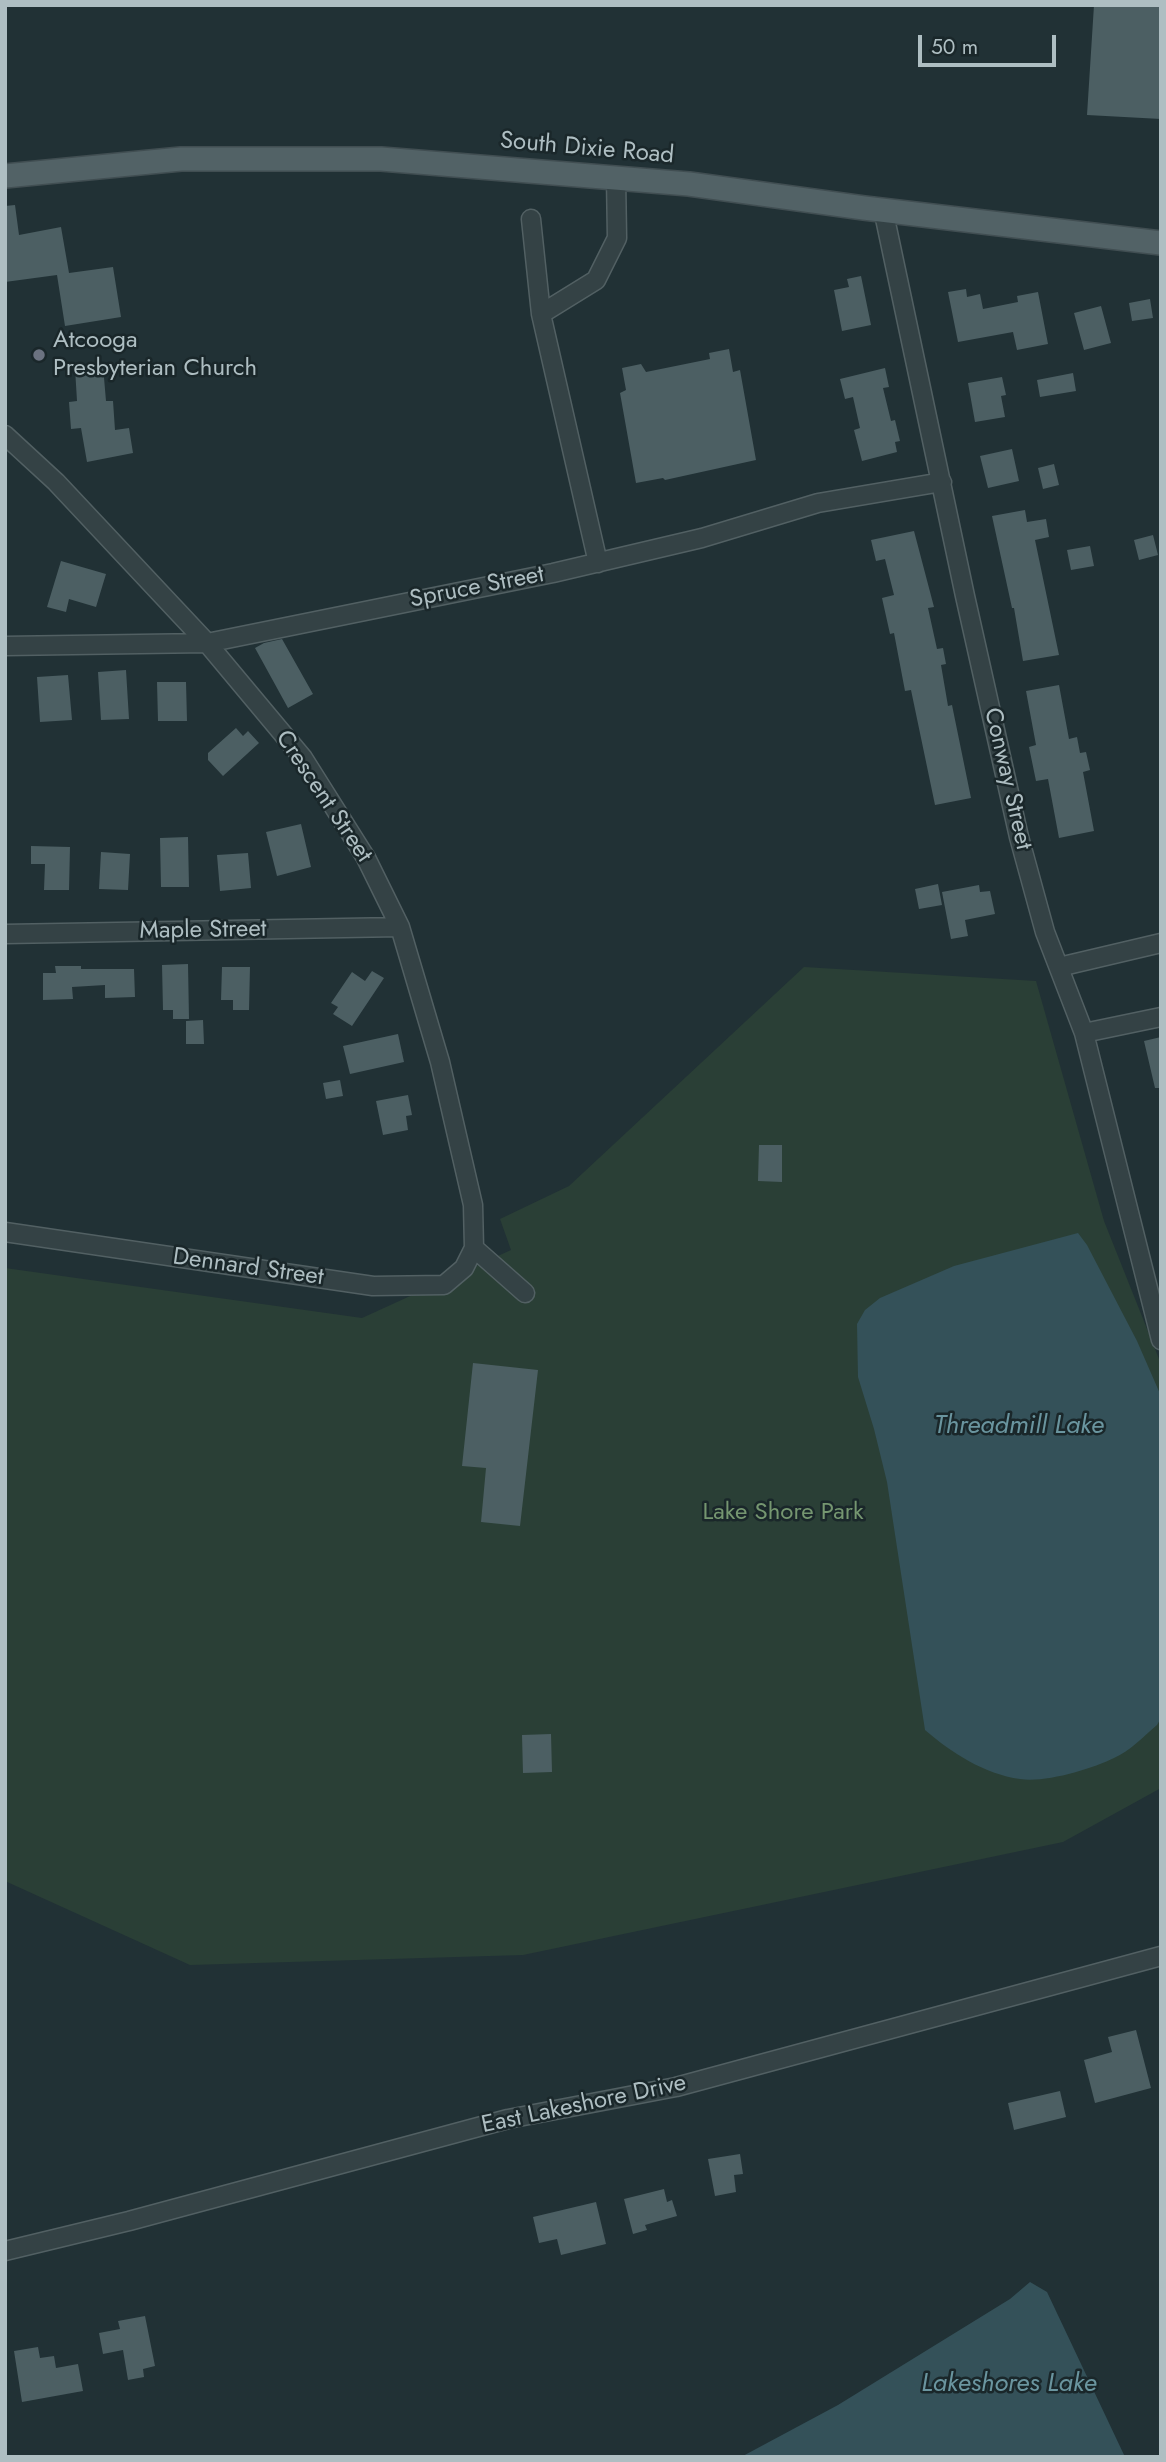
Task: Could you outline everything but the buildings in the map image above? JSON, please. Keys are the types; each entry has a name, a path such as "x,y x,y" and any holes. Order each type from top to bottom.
{"main road":[{"name":"South Dixie Road","path":"5,176 181,159 381,159 689,184 1161,243"}],"street":[{"path":"541,314 596,280 617,238 616,177"},
{"name":"Conway Street","path":"883,209 1019,837 1034,896 1084,1033 1161,1340"},
{"path":"531,219 541,314 598,563"},
{"name":"Crescent Street","path":"5,435 56,482 207,643 303,758 366,858 400,927 440,1062 473,1205 474,1248"},
{"name":"Spruce Street","path":"5,646 207,643 598,563 702,538 818,503 942,482"},
{"name":"Maple Street","path":"5,934 400,927"},
{"path":"1059,967 1161,943"},
{"path":"1084,1033 1161,1017"},
{"name":"Dennard Street","path":"5,1232 373,1286 444,1285 464,1268 474,1248"},
{"path":"474,1248 525,1293"},
{"name":"East Lakeshore Drive","path":"5,2251 129,2221 508,2119 676,2087 1161,1956"}],"green space":[{"name":"Lake Shore Park","path":"804,967 1036,981 1104,1221 1161,1364 1161,1788 1063,1842 523,1955 190,1965 5,1881 5,1268 362,1318 511,1250 500,1219 569,1186"}],"water":[{"name":"Threadmill Lake","path":"1078,1233 1087,1245 1137,1341 1161,1396 1161,1718 1157,1725 1120,1755 1081,1771 1030,1780 981,1767 946,1747 925,1730 887,1482 858,1377 857,1324 865,1310 880,1298 954,1266"},
{"name":"Lakeshores Lake","path":"1030,2282 1047,2292 1125,2457 741,2457 838,2405 1010,2299"}],"place":[{"name":"Atcooga Presbyterian Church","path":"39,355"}]}
